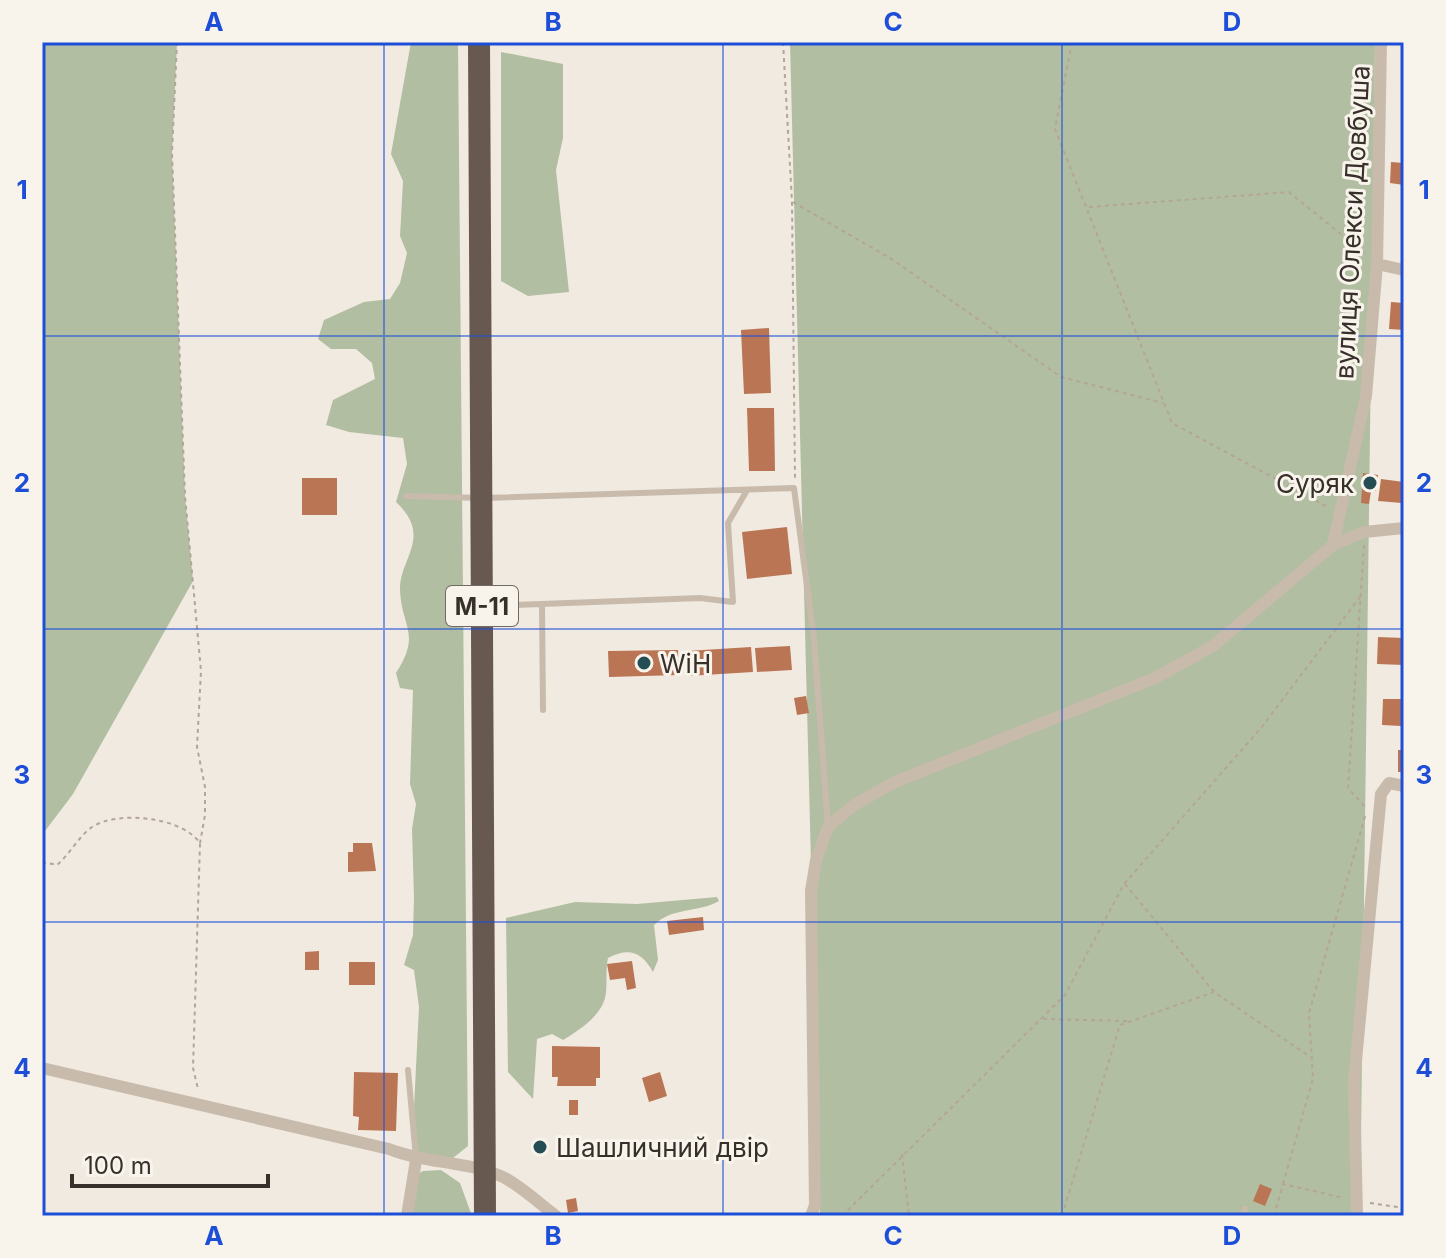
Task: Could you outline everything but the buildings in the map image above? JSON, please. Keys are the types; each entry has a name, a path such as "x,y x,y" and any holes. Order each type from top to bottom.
{"highway":[{"name":"М-11","path":"479,42 485,1216"}],"street":[{"name":"вулиця Олекси Довбуша","path":"1333,545 1366,396 1377,264 1381,42"},
{"path":"1377,264 1404,270"},
{"path":"811,1216 815,1205 811,891 816,860 828,827 854,805 895,782 1155,678 1213,646 1333,545 1364,532 1404,528"},
{"path":"1357,1216 1354,1082 1378,821 1381,794 1389,783 1404,786"},
{"path":"42,1068 389,1149 416,1160 485,1171 506,1179 546,1212 556,1216"},
{"path":"407,1216 416,1160"}],"lane":[{"path":"406,496 483,498 746,492 794,488 814,639 828,827"},
{"path":"482,607 700,598 733,602 728,523 746,492"},
{"path":"542,604 543,710"},
{"path":"408,1070 416,1160"}],"path":[{"path":"177,42 172,153 185,496 201,671 202,715 197,747 205,787 205,815 200,843 193,1068 201,1107"},
{"path":"783,42 792,202 794,488"},
{"path":"1072,42 1055,129 1172,423 1340,513"},
{"path":"1088,207 1289,192 1377,264"},
{"path":"792,202 893,260 1061,377 1164,403"},
{"path":"1364,532 1348,788 1378,821"},
{"path":"842,1216 902,1153 1065,995 1124,884 1261,728 1360,597"},
{"path":"1274,1216 1313,1079 1309,1013 1367,808"},
{"path":"42,862 57,865 84,833 105,821 184,828 200,843"},
{"path":"1124,884 1214,992 1312,1058"},
{"path":"1062,1216 1120,1025 1214,992"},
{"path":"1040,1019 1129,1021"},
{"path":"902,1153 909,1216"},
{"path":"1283,1184 1356,1201 1404,1208"}],"green space":[{"path":"42,42 177,42 172,153 185,496 193,581 73,794 42,835"},
{"path":"411,42 458,42 468,1146 453,1158 423,1159 412,1148 419,1007 414,970 404,965 413,935 412,829 416,804 410,784 413,690 400,688 396,673 404,659 409,639 400,589 414,536 407,514 396,502 407,464 403,438 349,432 326,425 333,400 375,379 372,363 356,349 331,349 318,339 324,320 364,302 390,299 400,283 407,253 400,236 403,181 391,154"},
{"path":"790,42 1375,42 1360,1216 820,1216"},
{"path":"501,52 563,64 563,138 556,170 569,292 528,296 501,281"},
{"path":"717,897 719,901 711,905 669,915 654,925 658,960 653,972 634,953 608,958 605,998 593,1017 563,1040 552,1034 537,1039 533,1099 508,1072 506,918 575,902 637,904"},
{"path":"441,1170 460,1183 472,1216 404,1216 409,1179 423,1171"}],"place":[{"name":"Суряк","path":"1370,483"},
{"name":"WiH","path":"644,663"},
{"name":"Шашличний двір","path":"540,1147"}]}
